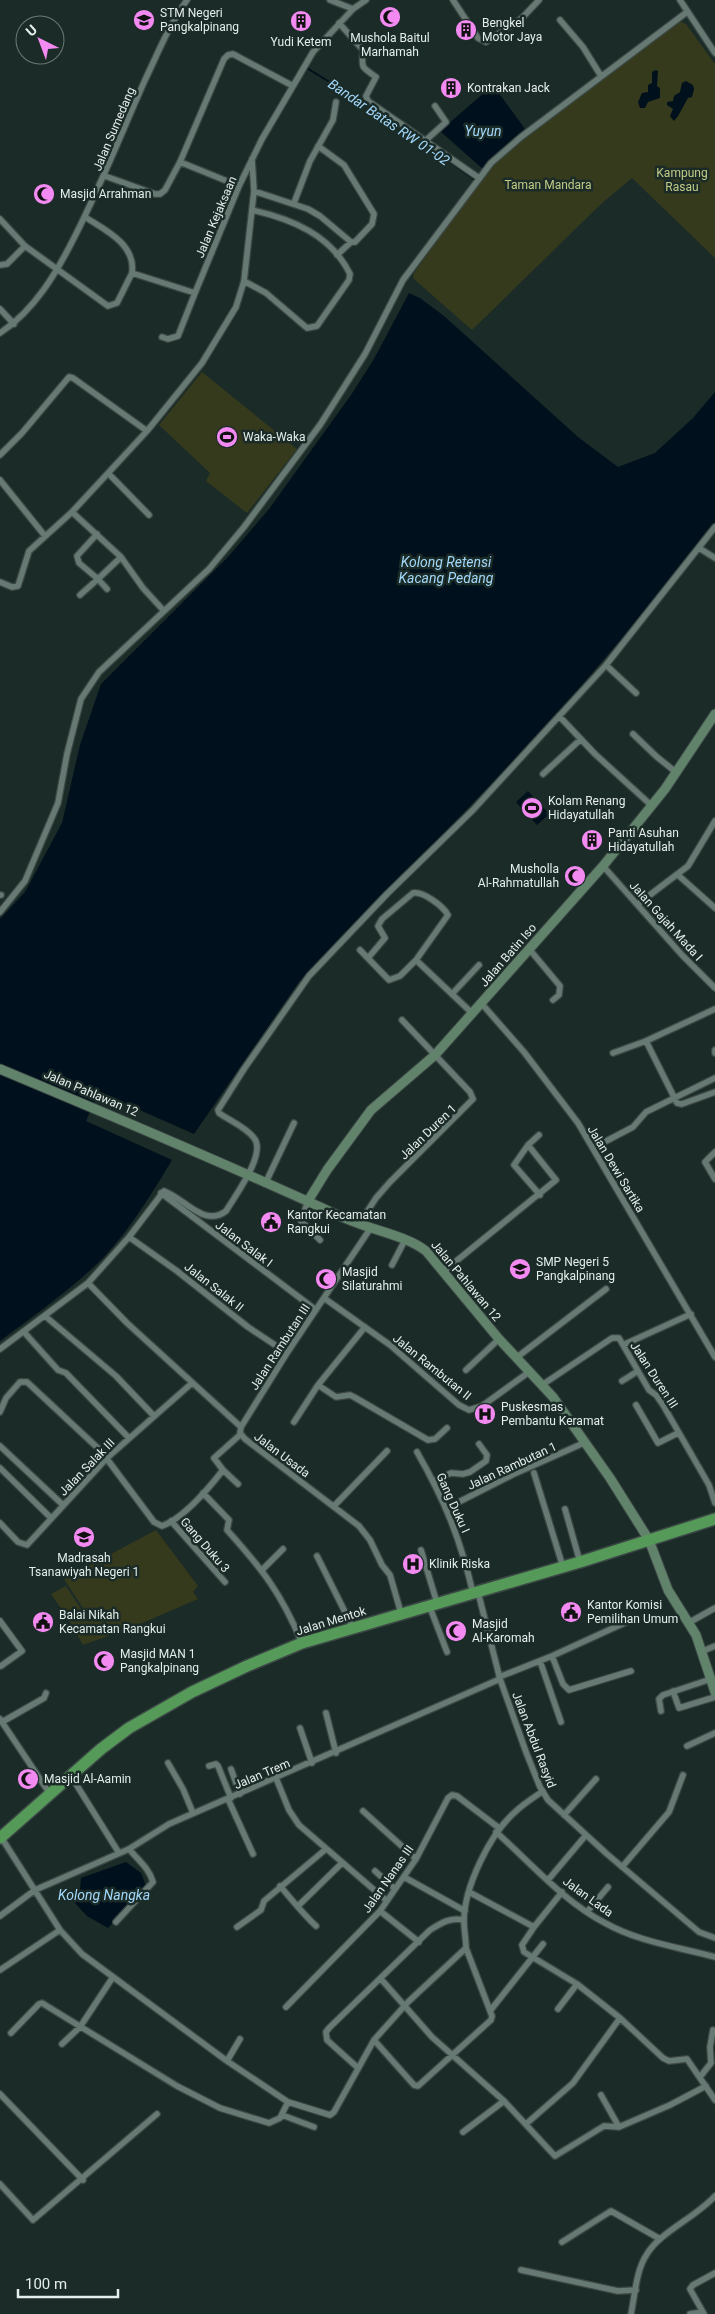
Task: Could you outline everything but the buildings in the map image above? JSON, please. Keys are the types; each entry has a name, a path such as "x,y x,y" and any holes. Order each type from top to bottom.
{"highway":[{"name":"Jalan Mentok","path":"0,1838 128,1728 247,1666 302,1644 352,1628 580,1562 715,1520"}],"main road":[{"name":"Jalan Batin Iso","path":"308,1201 327,1170 371,1110 391,1090 434,1055 473,1014 603,866 652,806 715,714"},
{"name":"Jalan Pahlawan 12","path":"0,1069 248,1174 265,1184 370,1229 420,1246 444,1271 499,1339 542,1385 586,1442 649,1540 668,1590 690,1622 703,1651 715,1692"}],"street":[{"name":"Jalan Sumedang","path":"0,333 14,324 39,297 57,271 105,176 172,22 187,0"},
{"path":"330,0 353,10 366,0"},
{"path":"453,0 479,39 484,42 522,18 539,0"},
{"path":"680,0 715,53"},
{"name":"Jalan Kejaksaan","path":"162,337 168,339 178,336 239,186 293,86 313,52 353,10"},
{"path":"0,912 25,881 58,803 67,754 81,699 99,672 209,569 244,527 304,448 364,354 403,280 491,164 520,137 687,12"},
{"path":"560,20 583,47 601,76"},
{"path":"339,23 363,50 361,65 363,68 376,77 366,96 368,101 479,178"},
{"path":"105,176 160,194 165,190 180,162 225,56 233,54 293,86"},
{"path":"294,203 302,178 333,120 336,102"},
{"path":"425,141 446,122 435,106"},
{"path":"318,146 344,165 374,214 372,224 355,242 351,242 337,255"},
{"path":"0,582 12,587 18,586 28,553 72,512 148,431 215,344 236,307 244,281 254,191 252,159"},
{"path":"180,162 239,186"},
{"path":"254,191 294,203 320,216 351,242"},
{"path":"244,281 266,293 307,328 312,328 317,326 349,280 350,274 337,255 310,230 287,220 252,210"},
{"path":"0,219 24,246 108,306 116,303 132,273 133,264 125,246 85,217"},
{"path":"0,265 7,264 24,246"},
{"path":"132,273 195,293"},
{"path":"0,309 14,324"},
{"path":"0,455 22,433 69,377 148,431"},
{"path":"109,474 149,515"},
{"path":"0,480 45,536"},
{"path":"72,512 121,557 164,611"},
{"path":"0,1349 88,1284 129,1237 161,1193 166,1192 200,1214 215,1217 226,1211 258,1153 257,1141 253,1136 219,1113 218,1110 244,1069 309,976 387,894 473,810 606,665 715,527"},
{"path":"97,534 76,559 107,589"},
{"path":"699,548 715,558"},
{"path":"80,595 121,557"},
{"path":"606,665 636,693"},
{"path":"559,716 652,806"},
{"path":"633,734 657,758 676,773"},
{"path":"543,774 581,739"},
{"path":"638,904 688,866 715,821"},
{"name":"Jalan Gajah Mada I","path":"603,866 682,955 715,988"},
{"path":"678,875 715,908"},
{"path":"360,950 389,980 400,976 416,960 448,915 429,898 415,892 378,924 385,938 368,958"},
{"path":"530,950 560,986 559,995 553,1000"},
{"path":"416,960 473,1014"},
{"path":"452,994 479,965"},
{"name":"Jalan Dewi Sartika","path":"482,1004 550,1085 593,1148 715,1357"},
{"path":"613,1053 646,1041 715,1009"},
{"path":"402,1020 434,1055"},
{"path":"646,1041 677,1103 682,1104 715,1092"},
{"name":"Jalan Duren 1","path":"359,1224 376,1198 390,1182 472,1102 474,1097 470,1092 434,1055"},
{"path":"593,1148 633,1127 646,1112 673,1097 715,1078"},
{"path":"265,1184 294,1123"},
{"path":"539,1135 528,1145 514,1165 540,1195"},
{"path":"444,1271 540,1195 556,1180 528,1145"},
{"path":"715,1152 706,1162 715,1179"},
{"name":"Jalan Salak I","path":"161,1193 316,1310"},
{"path":"308,1201 301,1221 320,1240"},
{"name":"Jalan Rambutan III","path":"223,1470 214,1458 241,1431 287,1353 370,1229"},
{"name":"Jalan Salak II","path":"129,1237 191,1282 248,1327 287,1353"},
{"path":"392,1265 405,1240"},
{"name":"Jalan Usada","path":"88,1284 241,1431 359,1526 370,1540 382,1565 390,1575 401,1613"},
{"path":"516,1358 606,1289"},
{"name":"Jalan Rambutan II","path":"324,1298 390,1345 459,1405 470,1410 482,1406 529,1372"},
{"path":"623,1345 690,1314"},
{"path":"45,1316 116,1376 154,1416"},
{"path":"294,1422 318,1385 365,1326"},
{"path":"24,1332 57,1369 66,1373 129,1438"},
{"name":"Jalan Duren III","path":"542,1385 612,1338 619,1338 650,1391 656,1395 663,1405 709,1485 715,1503"},
{"path":"466,1370 499,1339"},
{"path":"622,1380 638,1372"},
{"path":"0,1412 8,1395 20,1382 25,1381 72,1423 107,1458 156,1524 162,1526 171,1521 203,1494 223,1470 238,1484"},
{"name":"Jalan Salak III","path":"0,1523 24,1545 107,1458 192,1383"},
{"path":"318,1385 336,1397 350,1395 428,1440 435,1439 447,1428"},
{"path":"636,1405 658,1443 678,1433"},
{"name":"Jalan Rambutan 1","path":"447,1508 514,1474 586,1442"},
{"path":"434,1481 451,1473 466,1473 484,1463 487,1455 479,1444"},
{"path":"0,1446 63,1506"},
{"path":"334,1506 387,1451"},
{"name":"Gang Duku I","path":"417,1452 434,1481 455,1527 475,1592"},
{"path":"0,1468 51,1518"},
{"path":"534,1473 563,1567"},
{"path":"203,1494 229,1520 227,1530 262,1570 287,1611 302,1644"},
{"path":"565,1509 580,1562"},
{"name":"Gang Duku 3","path":"171,1521 224,1582"},
{"path":"262,1570 283,1549"},
{"path":"421,1550 446,1652"},
{"path":"317,1556 352,1628"},
{"name":"Jalan Abdul Rasyid","path":"475,1592 500,1678 548,1800 622,1867 699,1932 715,1938"},
{"path":"690,1622 715,1608"},
{"name":"Jalan Trem","path":"0,1916 35,1890 119,1853 169,1824 336,1753 633,1619"},
{"path":"0,1621 22,1651 1,1666"},
{"path":"703,1651 715,1646"},
{"path":"552,1656 563,1684 569,1690 631,1671"},
{"path":"540,1661 561,1722"},
{"path":"661,1711 659,1699 663,1695 711,1678"},
{"path":"673,1691 679,1708 715,1697"},
{"path":"46,1693 44,1698 1,1720 50,1794"},
{"path":"326,1713 336,1753"},
{"path":"300,1728 312,1763"},
{"path":"687,1746 715,1732"},
{"path":"168,1763 183,1788 193,1813"},
{"path":"210,1766 216,1764 218,1766 229,1799 253,1854"},
{"path":"232,1769 240,1794"},
{"path":"622,1867 669,1812 683,1775"},
{"path":"70,1776 119,1853"},
{"path":"276,1778 296,1821 387,1901"},
{"path":"564,1815 596,1779"},
{"path":"374,2040 416,2086 423,2084 492,2018 466,1948 464,1920 469,1892 479,1864 498,1830 515,1812 543,1791"},
{"name":"Jalan Nanas III","path":"286,2007 380,1911 416,1859 444,1802 450,1796 454,1795 461,1799 498,1830"},
{"path":"363,1811 416,1859"},
{"name":"Jalan Lada","path":"498,1830 562,1892 587,1912 612,1927 652,1942 715,1957"},
{"path":"548,1880 586,1835"},
{"path":"0,1838 60,1930 82,1954 227,2061 288,2102 330,2115 333,2114 374,2040 403,2007 466,1948"},
{"path":"116,1922 153,1882 147,1868 140,1863 129,1848"},
{"path":"237,1927 260,1911 264,1901 326,1849"},
{"path":"298,1906 342,1863"},
{"path":"375,1871 395,1889"},
{"path":"404,1877 465,1911"},
{"path":"280,1886 298,1906 299,1911 316,1926"},
{"path":"587,1912 608,1887"},
{"path":"469,1892 534,1927"},
{"path":"562,1892 534,1927 522,1947 522,1951 577,1984 620,2018 663,2058 674,2061 687,2059 715,2100"},
{"path":"380,1911 419,1942"},
{"path":"358,2068 327,2040 326,2032 430,1930 448,1920 455,1918 464,1920"},
{"path":"0,1970 60,1930"},
{"path":"490,2011 543,1944"},
{"path":"62,2044 80,2027 113,1977"},
{"path":"380,1979 403,2007 452,2056 504,2102 555,2156 604,2126 619,2126 670,2105 706,2086"},
{"path":"558,2009 577,1984"},
{"path":"11,2033 40,2003 177,2086 220,2108 269,2123 275,2122 282,2115 288,2102"},
{"path":"526,2124 573,2083 620,2018"},
{"path":"700,2077 711,2063 712,2030"},
{"path":"227,2061 240,2039"},
{"path":"0,2094 83,2180"},
{"path":"601,2095 619,2126"},
{"path":"463,2132 504,2102"},
{"path":"0,2184 33,2220 83,2180 157,2114"},
{"path":"282,2115 314,2127"},
{"path":"631,2314 647,2253 660,2240 697,2214 715,2196"},
{"path":"562,2242 611,2211 660,2240"},
{"path":"521,2270 618,2291 636,2290"},
{"path":"690,2314 703,2313 690,2289 693,2284 715,2273"}],"green space":[{"name":"Taman Mandara","path":"680,21 686,24 715,64 715,258 632,178 602,203 472,330 415,280 413,277 414,273 477,185 516,143 674,23"},
{"name":"Waka-Waka","path":"202,372 297,449 247,513 206,481 210,473 159,425"},
{"path":"156,1530 198,1586 193,1592 198,1599 133,1627 83,1645 68,1619 84,1610 64,1579"},
{"path":"66,1586 81,1609 67,1617 51,1594"}],"water":[{"path":"658,71 657,86 660,88 660,98 648,102 645,108 640,108 638,102 642,93 648,92 648,85 652,83 652,72"},
{"path":"686,81 693,85 692,97 688,98 674,121 670,116 673,109 667,105 667,102 673,101 674,96 680,92 682,83"},
{"name":"Yuyun","path":"493,85 525,129 484,170 440,131"},
{"name":"Kolong Retensi Kacang Pedang","path":"409,293 420,298 444,316 578,437 618,467 655,453 693,418 715,392 715,524 640,617 542,732 299,982 194,1134 99,1092 86,1121 172,1160 149,1198 104,1257 67,1290 0,1341 0,919 25,892 62,823 80,745 101,684 228,557 269,509 351,395 374,359"},
{"name":"Kolam Renang Hidayatullah","path":"528,791 549,814 537,825 516,802"},
{"name":"Kolong Nangka","path":"126,1862 141,1873 146,1886 108,1928 87,1916 74,1902 80,1890 81,1878"}],"waterway":[{"name":"Bandar Batas RW 01-02","path":"305,67 379,112 474,179"}],"place":[{"name":"Mushola Baitul Marhamah","path":"390,17"},
{"name":"STM Negeri Pangkalpinang","path":"144,20"},
{"name":"Yudi Ketem","path":"301,21"},
{"name":"Bengkel Motor Jaya","path":"466,30"},
{"name":"Kontrakan Jack","path":"451,88"},
{"name":"Masjid Arrahman","path":"44,194"},
{"name":"Waka-Waka","path":"227,437"},
{"name":"Kolam Renang Hidayatullah","path":"532,808"},
{"name":"Panti Asuhan Hidayatullah","path":"592,840"},
{"name":"Musholla Al-Rahmatullah","path":"575,876"},
{"name":"Kantor Kecamatan Rangkui","path":"271,1222"},
{"name":"SMP Negeri 5 Pangkalpinang","path":"520,1269"},
{"name":"Masjid Silaturahmi","path":"326,1279"},
{"name":"Puskesmas Pembantu Keramat","path":"485,1414"},
{"name":"Madrasah Tsanawiyah Negeri 1","path":"84,1537"},
{"name":"Klinik Riska","path":"413,1564"},
{"name":"Kantor Komisi Pemilihan Umum","path":"571,1612"},
{"name":"Balai Nikah Kecamatan Rangkui","path":"43,1622"},
{"name":"Masjid Al-Karomah","path":"456,1631"},
{"name":"Masjid MAN 1 Pangkalpinang","path":"104,1661"},
{"name":"Masjid Al-Aamin","path":"28,1779"}],"park label":[{"name":"Kampung Rasau","path":"682,180"}]}
